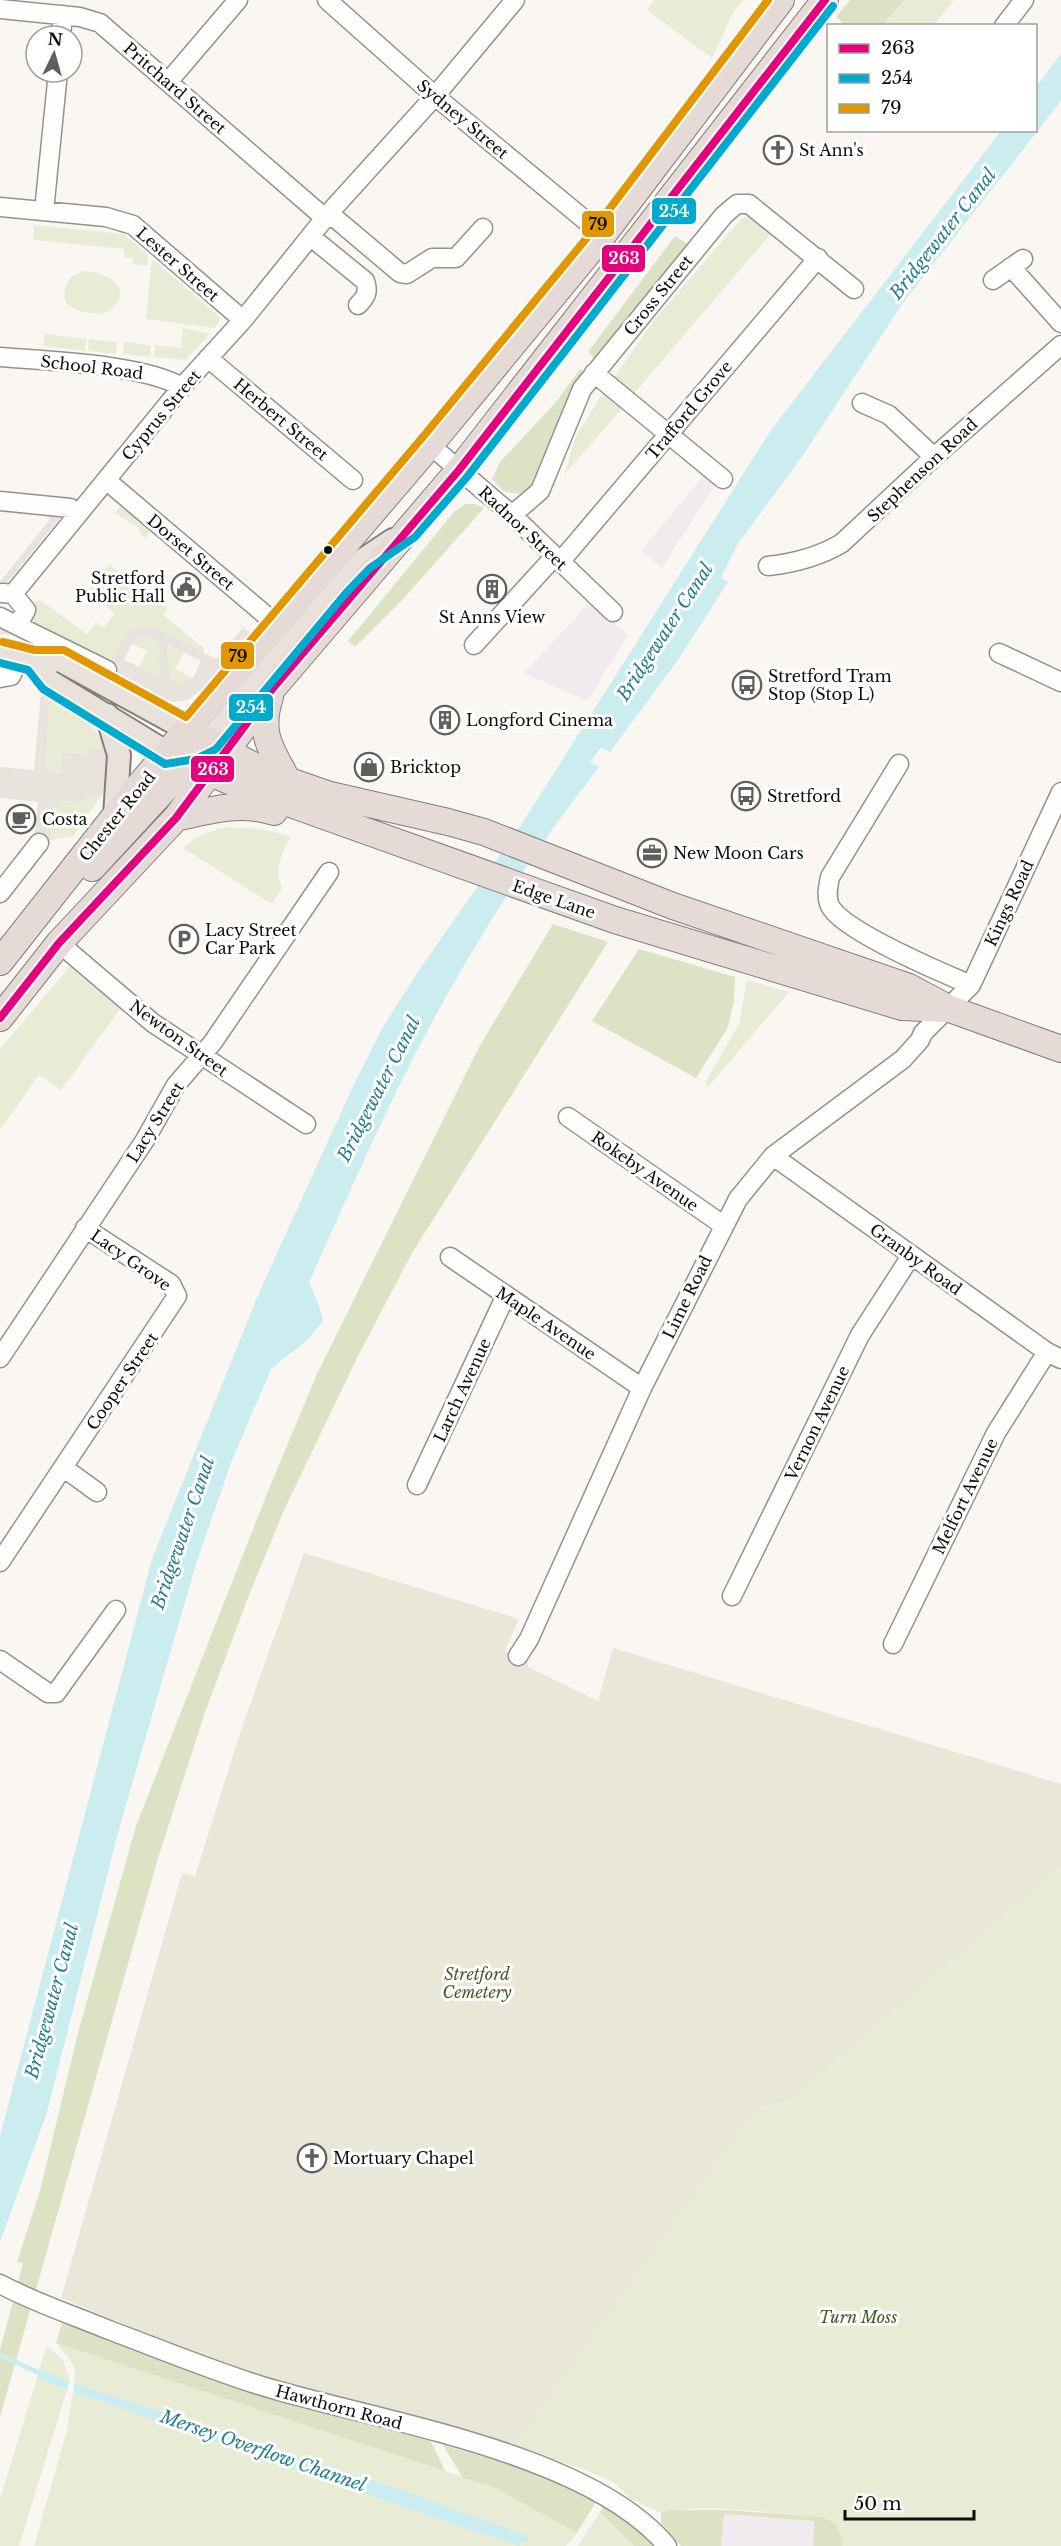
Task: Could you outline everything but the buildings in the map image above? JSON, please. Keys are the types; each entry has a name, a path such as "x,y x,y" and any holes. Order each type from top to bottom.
{"highway":[{"name":"Chester Road","path":"0,1018 58,944 176,818 189,763 208,741 276,624 430,446 603,235 781,0"},
{"name":"Chester Road","path":"0,963 36,920 115,816 189,763 208,741 273,688 459,470 825,0"},
{"path":"273,688 266,710 265,736 288,781"},
{"name":"Edge Lane","path":"208,741 288,781 330,795 484,832 673,906 909,987 950,1009 1061,1049"},
{"path":"36,920 106,855 189,763"},
{"name":"Edge Lane","path":"189,763 444,861 615,920 902,1007 950,1009"},
{"path":"176,818 223,807 254,806 400,855 444,861"}],"main road":[{"path":"18,657 60,660 111,680 208,741 338,586 363,560 408,529"},
{"path":"18,657 46,688 106,715 189,763"},
{"path":"106,715 119,755 115,816"}],"street":[{"path":"168,82 238,0"},
{"name":"Sydney Street","path":"327,0 435,96 603,235"},
{"name":"Cyprus Street","path":"6,593 79,513 182,387 243,320 328,216 435,96 514,0"},
{"path":"1006,24 1024,0"},
{"name":"Pritchard Street","path":"0,9 63,15 100,23 328,216 400,273 407,274 432,258 456,258 483,228"},
{"path":"62,24 63,15"},
{"path":"44,212 57,84"},
{"name":"Cross Street","path":"512,515 540,491 582,388 724,215 737,204 749,204 854,289"},
{"name":"Lester Street","path":"0,207 106,217 133,225 243,320"},
{"path":"311,237 365,281 368,288 366,296 358,305"},
{"name":"Trafford Grove","path":"474,645 557,560 818,258"},
{"path":"993,280 1017,263 1061,323"},
{"name":"Stephenson Road","path":"768,566 795,563 826,552 842,543 934,457 1061,345"},
{"name":"School Road","path":"0,357 135,371 168,379 182,387"},
{"name":"Herbert Street","path":"208,358 353,480"},
{"path":"594,373 723,479"},
{"path":"862,403 889,415 934,457"},
{"name":"Radnor Street","path":"430,446 512,515 613,612"},
{"name":"Dorset Street","path":"106,480 276,624"},
{"path":"0,501 70,508 79,513"},
{"path":"6,593 26,610 18,625"},
{"path":"0,617 18,625 111,680"},
{"path":"999,653 1061,682"},
{"path":"0,678 11,676 18,657"},
{"path":"899,764 830,877 827,892 831,908 847,922 921,964 970,985"},
{"name":"Kings Road","path":"950,1009 970,985 1061,792"},
{"path":"0,893 39,843"},
{"name":"Lacy Street","path":"0,1358 145,1140 177,1085 194,1063 203,1056 307,885 329,872"},
{"name":"Newton Street","path":"58,944 153,1023 306,1124"},
{"name":"Lime Road","path":"518,1656 529,1639 642,1388 723,1225 750,1182 773,1156 885,1074 910,1052 923,1033 950,1009"},
{"name":"Rokeby Avenue","path":"568,1117 723,1225"},
{"name":"Granby Road","path":"773,1156 1054,1356"},
{"name":"Lacy Grove","path":"86,1228 171,1284 177,1292"},
{"name":"Vernon Avenue","path":"732,1596 860,1335 911,1256"},
{"name":"Maple Avenue","path":"450,1257 642,1388"},
{"name":"Cooper Street","path":"0,1562 176,1300 177,1292"},
{"name":"Larch Avenue","path":"417,1485 506,1295"},
{"name":"Melfort Avenue","path":"893,1644 996,1432 1054,1356"},
{"path":"64,1468 98,1492"},
{"path":"0,1660 48,1693 56,1693 116,1610"},
{"name":"Hawthorn Road","path":"0,2284 171,2354 261,2386 428,2430 531,2463 605,2496 633,2514 666,2546"}],"shaded area":[{"path":"706,473 717,482 662,568 641,551"},
{"path":"0,507 57,513 59,519 0,591 0,582 50,519 47,516 0,512"},
{"path":"590,602 628,635 590,697 585,700 524,673"},
{"path":"0,610 11,611 111,662 127,633 140,626 155,627 216,659 243,628 251,633 203,689 188,700 174,702 159,699 26,635 0,634","holes":["149,635 158,642 160,676 124,660 132,644 138,638","169,645 201,661 193,678 179,683 171,679 167,650"]},
{"path":"41,693 49,700 46,771 61,773 62,752 88,755 89,748 106,749 108,753 107,781 102,795 85,797 84,803 59,801 58,807 53,807 50,844 34,841 38,802 0,798 0,767 34,770"},
{"path":"723,2514 814,2521 813,2546 721,2546"}],"green space":[{"path":"654,0 743,0 733,13 712,58 647,10"},
{"path":"850,0 904,0 884,24 845,24 836,17"},
{"path":"904,0 954,0 935,24 885,24"},
{"path":"750,216 774,230 632,396 612,380 655,319 742,218"},
{"path":"34,225 124,234 148,255 147,266 133,264 133,258 124,257 124,249 33,240"},
{"path":"675,236 691,246 599,358 594,358 588,352"},
{"path":"152,259 219,316 219,322 214,328 146,319"},
{"path":"85,271 105,276 118,286 119,300 103,314 81,312 66,303 65,292 68,282 75,275"},
{"path":"183,328 210,334 185,360 154,357 155,345 181,348"},
{"path":"45,334 86,339 85,351 43,346"},
{"path":"89,339 117,342 116,354 88,351"},
{"path":"124,342 151,345 150,357 123,354"},
{"path":"580,369 587,373 540,475 529,489 519,494 503,491 492,479 500,462 557,401"},
{"path":"606,388 626,404 564,475 576,436"},
{"path":"122,504 153,529 145,538 139,532 141,530 115,513"},
{"path":"466,504 475,504 484,508 404,598 355,647 348,641 455,511"},
{"path":"109,564 168,608 163,615 205,649 203,652 155,627 127,633 113,659 107,661 24,619 35,602 40,600 87,634 96,622 104,628 115,613 87,591"},
{"path":"149,635 158,642 160,675 157,677 139,668 147,651 132,644 138,638"},
{"path":"171,645 184,652 175,669 193,678 179,683 171,679 167,650"},
{"path":"49,700 90,725 106,749 88,755 61,773 46,771"},
{"path":"102,795 73,836 50,840 53,807 58,801 83,803 84,796"},
{"path":"231,827 260,829 291,836 279,868 279,882 282,888 272,904 183,848 205,833"},
{"path":"553,924 608,942 412,1253 358,1356 284,1510 205,1712 158,1858 0,2417 0,2350 23,2263 17,2262 40,2191 78,2033 136,1826 268,1491 317,1374 479,1047"},
{"path":"639,949 735,977 734,1002 727,1029 696,1078 592,1021"},
{"path":"72,964 119,998 121,1008 61,1090 39,1075 0,1130 0,1049"},
{"path":"747,980 789,992 709,1086 705,1083 739,1024"},
{"name":"Stretford Cemetery","path":"304,1553 519,1619 505,1651 527,1659 528,1667 598,1701 613,1648 1061,1784 1061,1868 791,2100 756,2110 515,2448 412,2415 264,2377 175,2345 61,2298 182,1873 195,1876 240,1733"},
{"name":"Turn Moss","path":"1061,1868 1061,2546 842,2546 843,2540 822,2517 718,2509 677,2510 661,2513 629,2498 615,2483 583,2469 515,2448 756,2110 791,2100"},
{"path":"62,2323 281,2401 431,2441 445,2471 56,2343"},
{"path":"56,2343 491,2486 577,2533 566,2546 519,2546 526,2543 402,2490 74,2383 73,2366"},
{"path":"47,2346 63,2360 70,2381 39,2369"},
{"path":"37,2378 67,2390 19,2546 0,2546 0,2499"},
{"path":"73,2392 519,2546 34,2546 67,2430"},
{"path":"443,2445 522,2468 596,2502 577,2533 491,2486 463,2478"},
{"path":"605,2504 642,2532 653,2546 634,2546 600,2512"},
{"path":"671,2510 727,2510 822,2517 836,2524 843,2541 842,2546 813,2546 814,2521 724,2514 721,2546 681,2546 661,2523 661,2513"},
{"path":"600,2512 634,2546 578,2546"}],"water":[{"path":"1061,54 1061,101 1037,132 1037,86"},
{"name":"Bridgewater Canal","path":"1000,132 1037,132 903,303 803,455 737,545 721,577 728,582 678,660 610,752 601,747 590,762 599,767 573,800 501,905 457,977 417,1051 309,1282 323,1320 305,1341 271,1369 232,1460 196,1564 119,1829 47,2112 0,2242 0,2136 152,1559 258,1295 353,1086 383,1027 419,970 523,822 771,430"},
{"path":"39,2369 70,2381 67,2390 37,2378"},
{"path":"74,2383 402,2490 529,2536 528,2540 519,2546 471,2531 73,2392"}],"waterway":[{"name":"Mersey Overflow Channel","path":"0,2355 44,2375"}],"transit line":[{"name":"79","path":"3,642 35,650 64,650 186,717 422,438 595,228 768,0"},
{"name":"263","path":"0,1018 59,943 176,818 273,688 459,470 825,0"},
{"name":"254","path":"0,663 28,670 43,689 165,764 196,759 216,749 346,593 370,568 415,537 467,477 833,6"}],"place":[{"name":"St Ann's","path":"778,150"},
{"name":"Stretford Public Hall","path":"186,587"},
{"name":"St Anns View","path":"492,589"},
{"name":"Stretford Tram Stop (Stop L)","path":"747,685"},
{"name":"Longford Cinema","path":"445,720"},
{"name":"Bricktop","path":"369,767"},
{"name":"Stretford","path":"746,796"},
{"name":"Costa","path":"21,819"},
{"name":"New Moon Cars","path":"652,853"},
{"name":"Lacy Street Car Park","path":"184,939"},
{"name":"Mortuary Chapel","path":"312,2158"}]}
